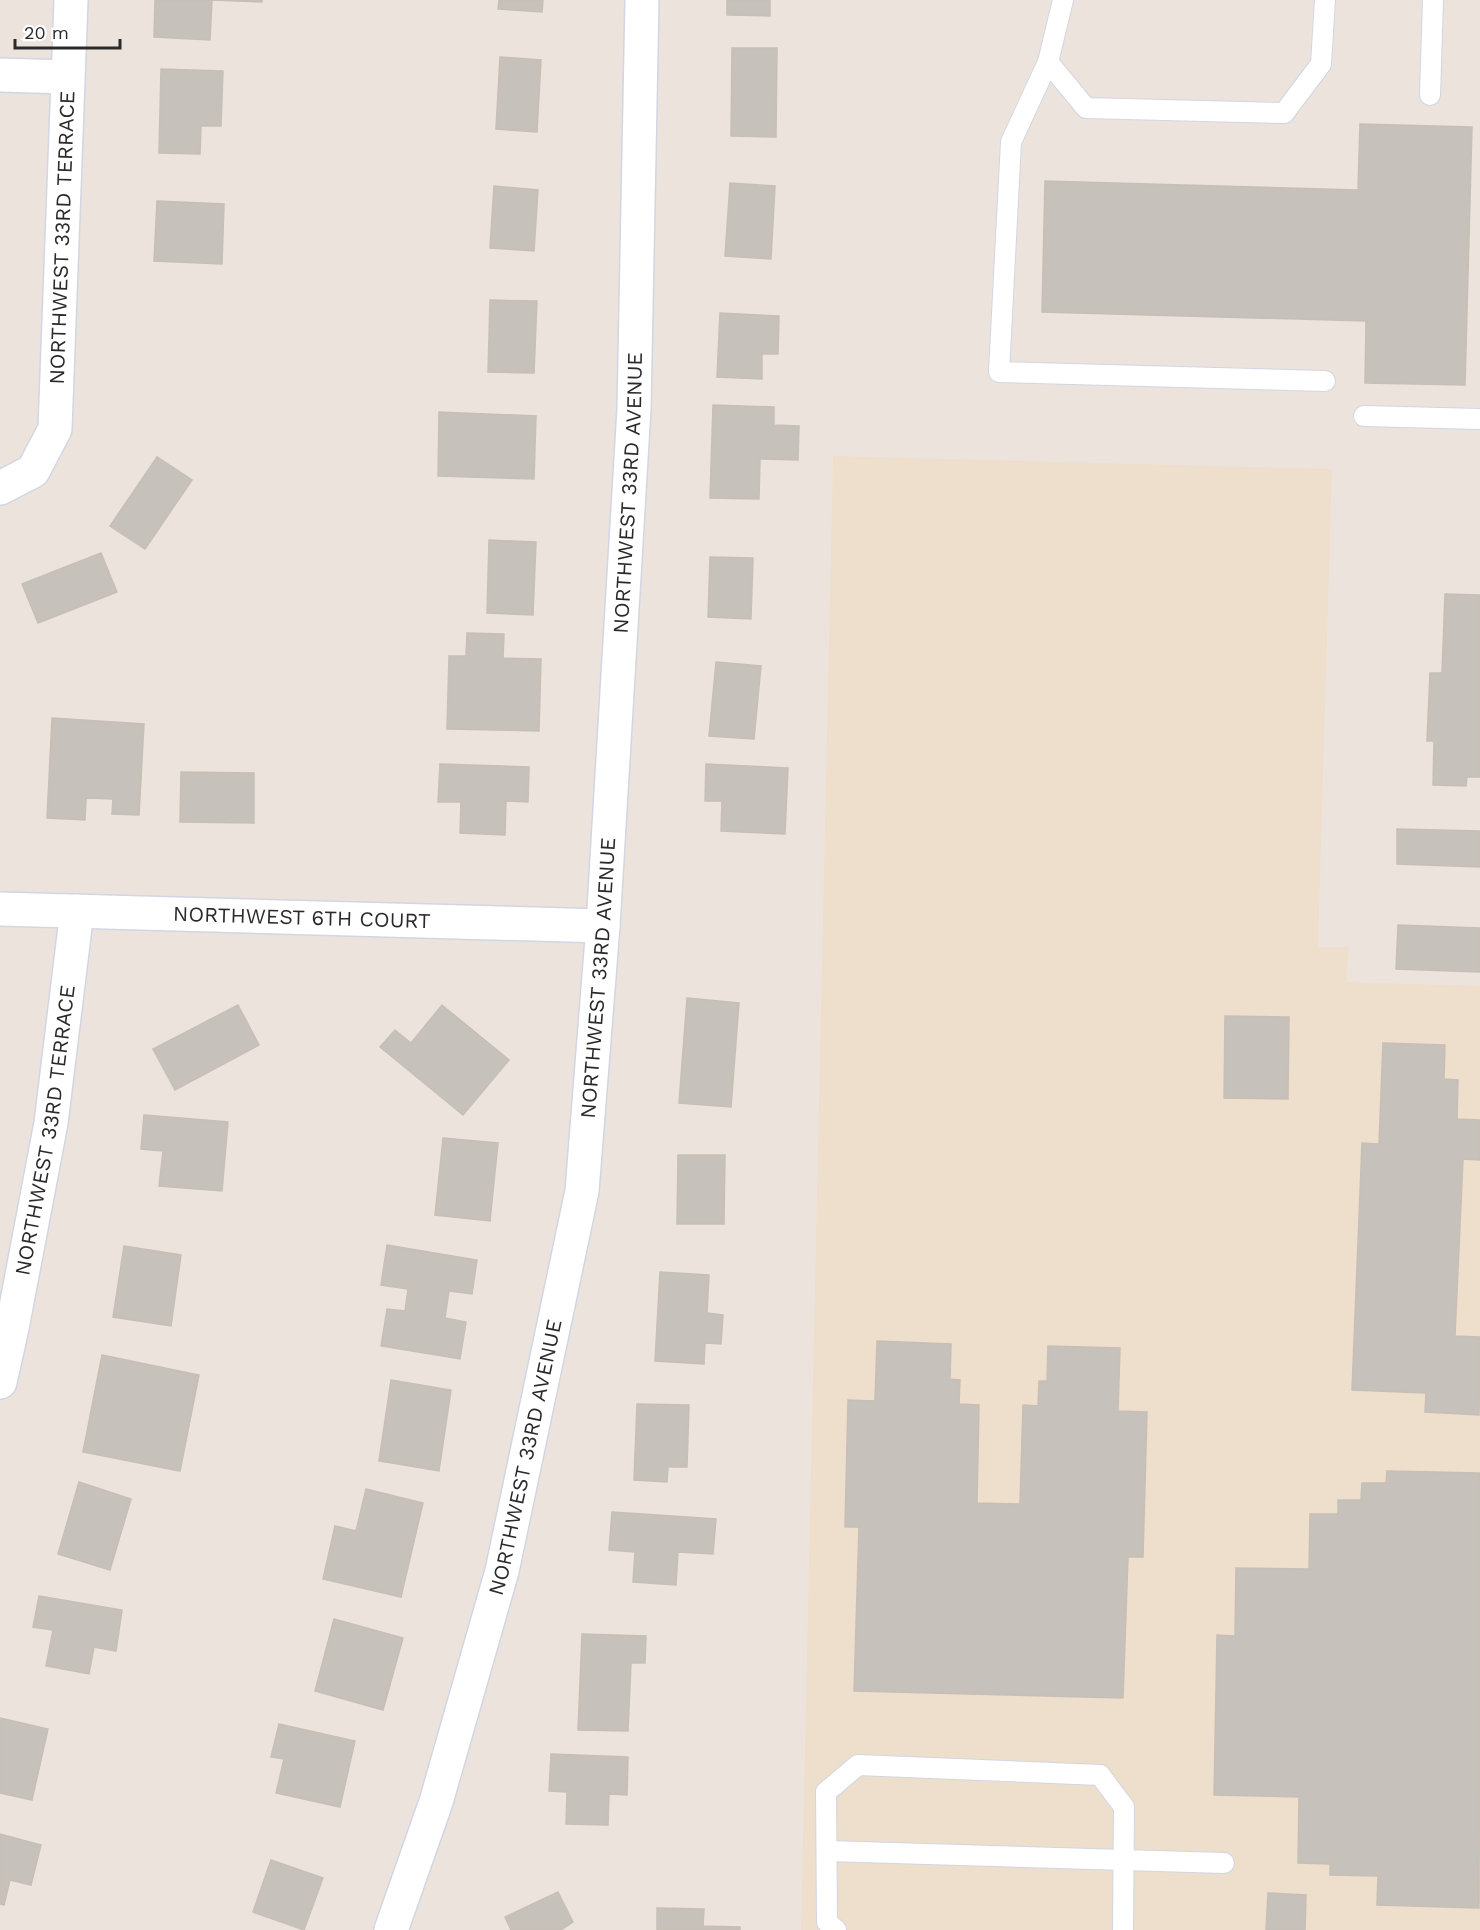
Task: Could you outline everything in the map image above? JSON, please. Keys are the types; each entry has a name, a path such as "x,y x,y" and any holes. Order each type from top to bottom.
{"street":[{"name":"NORTHWEST 33RD TERRACE","path":"0,488 33,471 55,429 70,0"},
{"name":"NORTHWEST 33RD AVENUE","path":"391,1930 436,1802 507,1548 582,1191 603,927 634,409 642,0"},
{"path":"0,75 67,77"},
{"name":"NORTHWEST 6TH COURT","path":"0,909 603,927"},
{"name":"NORTHWEST 33RD TERRACE","path":"0,1382 6,1328 51,1123 76,911"}],"lane":[{"path":"1063,0 1048,62 1011,142 999,372 1325,381"},
{"path":"1048,62 1086,108 1284,113 1321,64 1325,0"},
{"path":"1430,95 1433,0"},
{"path":"1364,416 1480,419"},
{"path":"836,1930 827,1922 826,1792 858,1765 1100,1775 1124,1807 1123,1930"},
{"path":"827,1851 1224,1863"}],"shaded area":[{"path":"833,456 1332,469 1318,947 1349,947 1346,982 1480,986 1480,1930 801,1930"}],"building":[{"path":"155,0 212,0 210,40 154,37"},
{"path":"212,0 262,0 262,2"},
{"path":"499,0 543,0 542,12 498,9"},
{"path":"727,0 770,0 770,16 727,15"},
{"path":"732,48 777,48 776,137 731,136"},
{"path":"500,57 541,60 537,132 496,129"},
{"path":"161,69 223,71 221,126 201,126 200,154 159,153"},
{"path":"1360,124 1472,127 1465,385 1365,383 1366,321 1042,312 1045,181 1358,190"},
{"path":"730,183 775,186 771,259 725,256"},
{"path":"494,186 538,190 534,251 490,248"},
{"path":"157,201 224,204 222,264 154,261"},
{"path":"490,300 537,301 534,373 488,372"},
{"path":"720,313 779,316 778,354 762,354 762,379 717,377"},
{"path":"713,405 774,407 774,425 799,426 798,460 760,459 759,499 710,498"},
{"path":"439,412 536,416 534,479 438,476"},
{"path":"157,457 192,480 145,549 110,526"},
{"path":"489,540 536,542 533,615 487,613"},
{"path":"101,553 117,592 38,623 22,584"},
{"path":"710,557 753,558 751,619 708,617"},
{"path":"1445,594 1480,595 1480,777 1467,777 1466,786 1433,785 1434,741 1427,741 1430,673 1442,673"},
{"path":"467,633 504,634 503,658 541,659 539,731 447,729 449,656 466,656"},
{"path":"716,662 761,666 754,739 709,736"},
{"path":"52,718 144,724 139,815 112,814 113,799 86,798 85,820 47,818"},
{"path":"440,764 529,767 528,802 506,801 505,835 460,833 461,802 438,802"},
{"path":"706,764 788,768 785,834 721,831 722,801 705,801"},
{"path":"181,772 254,773 254,823 180,822"},
{"path":"1397,829 1480,831 1480,867 1397,864"},
{"path":"1398,925 1480,928 1480,972 1396,969"},
{"path":"687,998 739,1003 731,1107 679,1103"},
{"path":"238,1005 259,1045 175,1090 153,1049"},
{"path":"442,1005 509,1060 463,1115 380,1047 395,1030 411,1043"},
{"path":"1225,1016 1289,1017 1288,1099 1224,1098"},
{"path":"1383,1043 1445,1045 1444,1079 1458,1080 1457,1119 1480,1120 1480,1160 1463,1159 1455,1336 1480,1337 1479,1415 1425,1412 1426,1393 1352,1390 1362,1143 1379,1144"},
{"path":"144,1115 228,1122 222,1191 159,1186 163,1151 141,1149"},
{"path":"443,1138 498,1143 490,1221 435,1215"},
{"path":"678,1155 725,1155 724,1224 677,1224"},
{"path":"387,1245 477,1260 472,1294 449,1291 445,1318 466,1322 460,1359 381,1346 387,1309 405,1311 408,1289 381,1285"},
{"path":"124,1246 181,1255 171,1326 113,1317"},
{"path":"660,1272 709,1275 707,1313 723,1315 721,1344 705,1343 704,1364 655,1361"},
{"path":"877,1341 951,1344 950,1379 960,1380 959,1404 979,1405 977,1503 1020,1504 1023,1405 1038,1406 1039,1381 1047,1381 1048,1346 1120,1348 1118,1411 1147,1412 1143,1557 1128,1557 1123,1698 854,1691 859,1527 845,1527 848,1400 875,1401"},
{"path":"102,1355 199,1375 180,1471 83,1452"},
{"path":"391,1380 451,1390 439,1471 379,1461"},
{"path":"637,1404 689,1405 687,1467 668,1467 667,1482 634,1480"},
{"path":"1387,1471 1480,1473 1479,1908 1377,1905 1378,1876 1330,1875 1330,1864 1298,1863 1299,1797 1214,1795 1217,1635 1235,1636 1236,1568 1309,1569 1310,1514 1338,1514 1338,1500 1361,1500 1362,1483 1386,1483"},
{"path":"79,1482 131,1499 110,1570 58,1554"},
{"path":"366,1489 423,1503 401,1597 323,1579 335,1526 356,1531"},
{"path":"612,1512 716,1519 713,1554 678,1552 676,1585 633,1582 635,1552 609,1550"},
{"path":"39,1596 122,1610 116,1651 94,1647 89,1674 46,1666 53,1630 33,1627"},
{"path":"334,1619 403,1638 383,1710 315,1691"},
{"path":"582,1634 646,1636 645,1663 631,1663 628,1731 578,1730"},
{"path":"0,1718 48,1729 32,1800 0,1793"},
{"path":"279,1724 355,1741 340,1807 276,1793 284,1759 271,1757"},
{"path":"551,1754 628,1757 627,1795 609,1794 608,1825 566,1824 567,1792 549,1791"},
{"path":"0,1834 41,1845 31,1885 10,1880 4,1905 0,1904"},
{"path":"271,1860 323,1878 304,1930 253,1912"},
{"path":"558,1892 573,1922 561,1930 511,1930 505,1917"},
{"path":"1268,1893 1306,1895 1305,1930 1266,1930"},
{"path":"657,1908 704,1909 703,1926 740,1927 740,1930 657,1930"}]}
